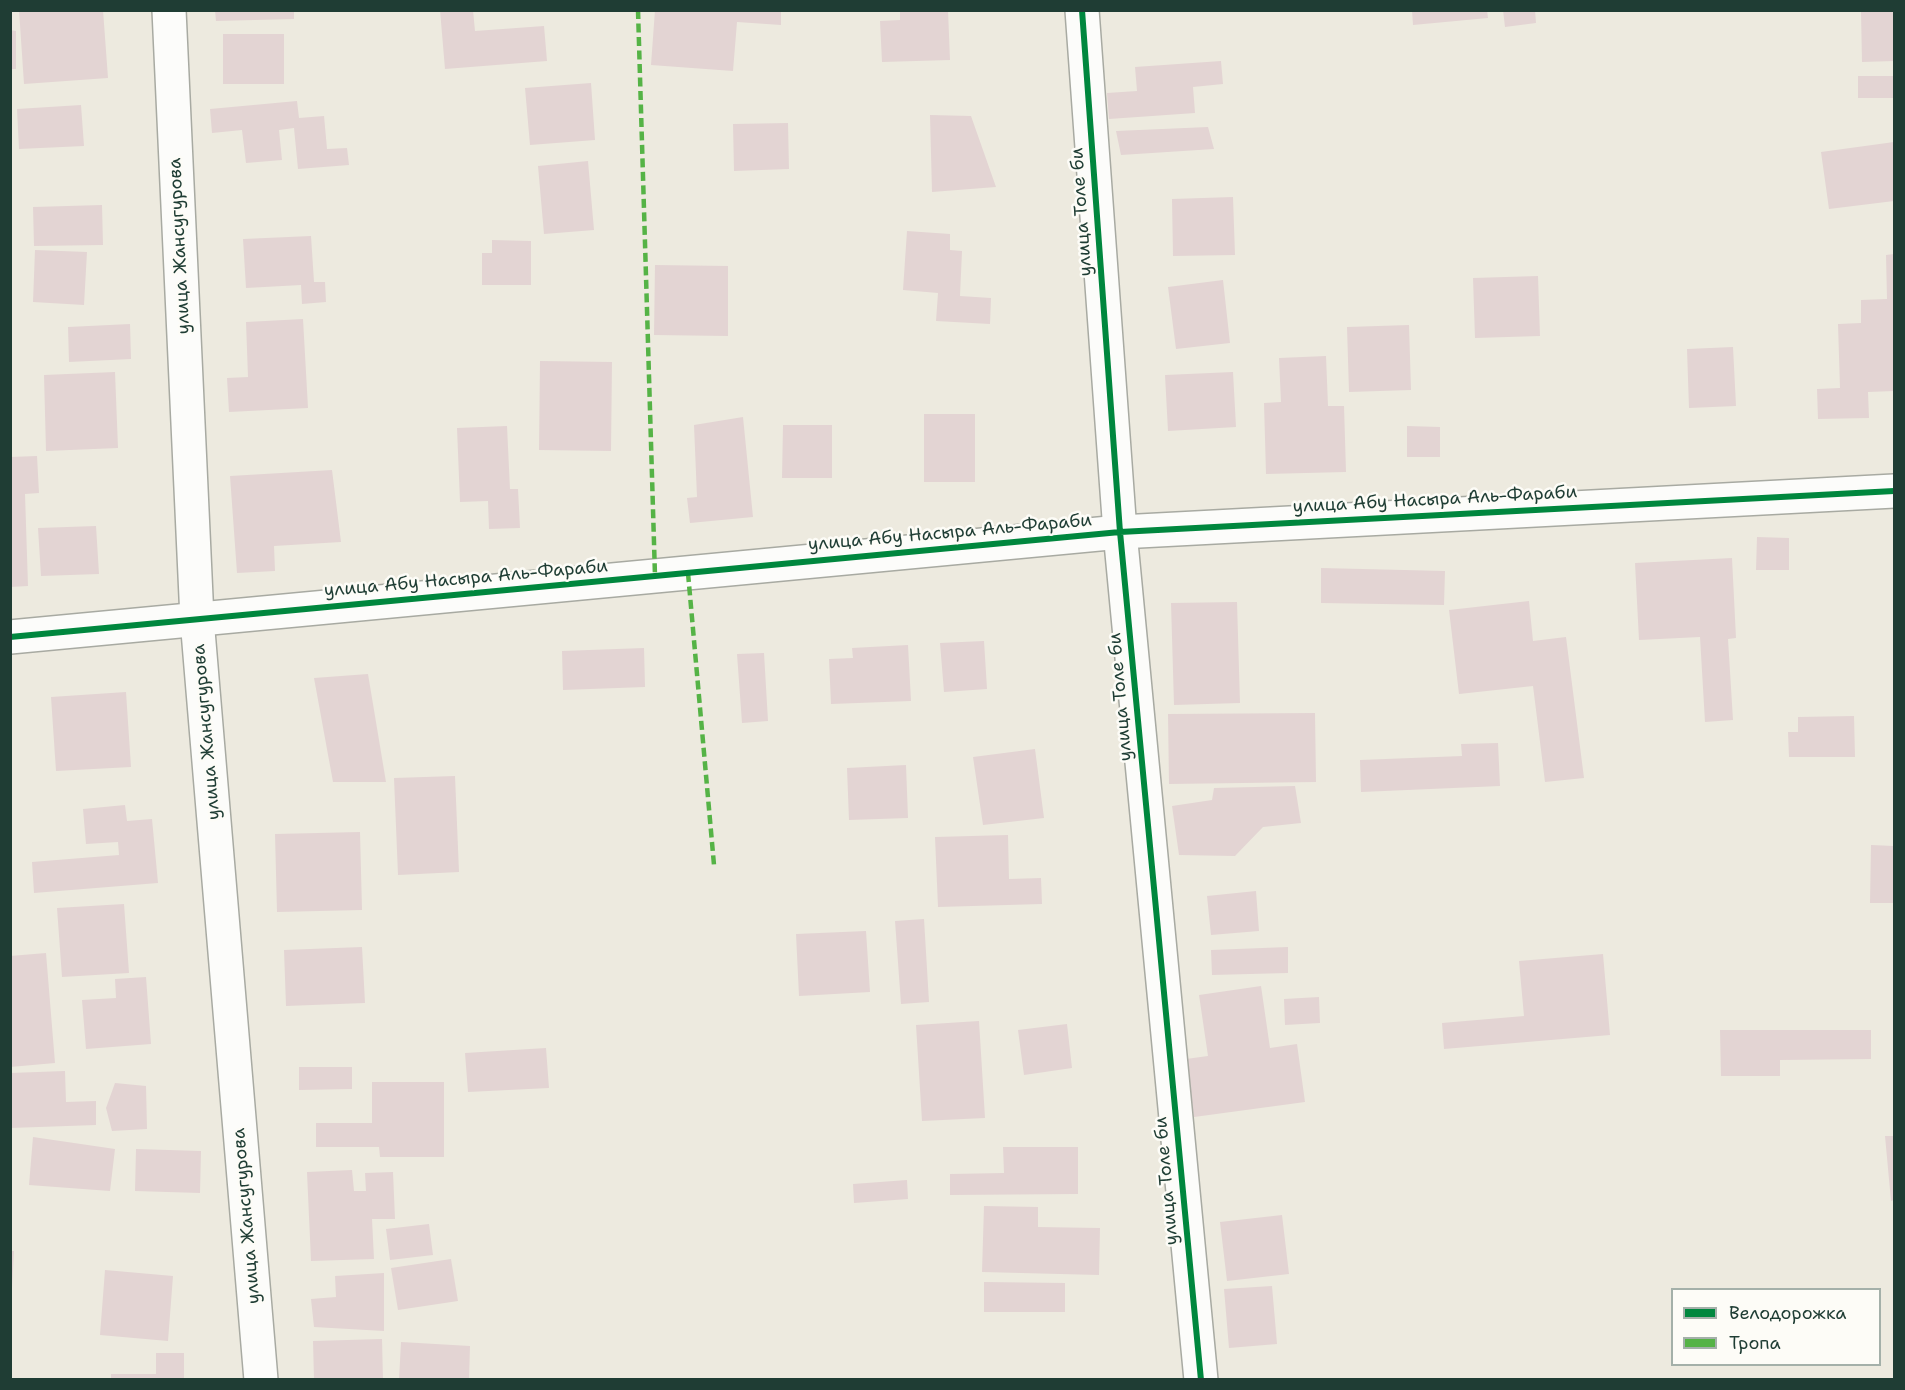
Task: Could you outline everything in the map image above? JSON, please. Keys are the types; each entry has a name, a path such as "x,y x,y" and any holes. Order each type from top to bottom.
{"street":[{"name":"улица Жансугурова","path":"169,10 197,619 261,1380"},
{"name":"улица Толе би","path":"1082,10 1120,532 1201,1380"},
{"name":"улица Абу Насыра Аль-Фараби","path":"10,637 1120,532 1894,491"}],"building":[{"path":"19,10 103,10 108,78 24,84"},
{"path":"215,10 294,10 294,19 216,21"},
{"path":"440,10 473,10 475,31 544,26 547,61 445,69"},
{"path":"655,10 781,10 781,25 737,22 733,71 651,65"},
{"path":"900,10 948,10 950,60 882,62 880,21 900,20"},
{"path":"1412,10 1487,10 1488,18 1413,25"},
{"path":"1503,10 1535,10 1536,23 1505,27"},
{"path":"1861,12 1894,12 1894,61 1862,62"},
{"path":"10,30 16,31 16,69 10,69"},
{"path":"223,34 284,34 284,84 223,84"},
{"path":"1221,61 1223,84 1193,87 1195,113 1109,119 1107,93 1137,91 1135,67"},
{"path":"1858,76 1894,76 1894,98 1858,98"},
{"path":"591,83 595,140 530,145 525,88"},
{"path":"297,101 299,118 324,116 327,149 347,148 349,165 298,169 294,128 279,130 282,160 246,163 242,130 212,133 210,109"},
{"path":"81,105 84,146 19,149 17,109"},
{"path":"930,115 971,116 996,187 932,192"},
{"path":"788,123 789,169 734,171 733,124"},
{"path":"1208,127 1214,149 1121,155 1116,131"},
{"path":"1894,142 1894,201 1829,209 1821,152"},
{"path":"588,161 594,230 544,234 538,166"},
{"path":"1233,197 1235,255 1173,256 1172,199"},
{"path":"102,205 103,245 34,246 33,207"},
{"path":"907,231 950,234 950,250 962,251 960,296 991,298 990,324 936,321 938,293 903,290"},
{"path":"311,236 314,282 325,282 326,302 302,304 301,285 246,288 243,239"},
{"path":"492,240 531,241 531,285 482,285 482,253 492,253"},
{"path":"35,250 87,252 84,305 33,302"},
{"path":"1894,254 1894,391 1868,392 1869,418 1818,419 1817,389 1840,388 1838,324 1861,323 1861,300 1887,299 1886,255"},
{"path":"655,265 728,266 728,336 654,335"},
{"path":"1538,276 1540,336 1475,338 1473,278"},
{"path":"1223,280 1230,343 1176,349 1168,287"},
{"path":"303,319 308,408 229,412 227,378 248,377 246,322"},
{"path":"130,324 131,359 69,362 68,327"},
{"path":"1409,325 1411,390 1349,392 1347,327"},
{"path":"1733,347 1736,406 1689,408 1687,349"},
{"path":"1326,356 1328,406 1344,406 1346,472 1266,474 1264,403 1281,402 1279,358"},
{"path":"540,361 612,362 611,451 539,450"},
{"path":"115,372 118,448 46,451 44,375"},
{"path":"1233,372 1236,427 1168,431 1165,375"},
{"path":"924,414 975,414 975,482 924,482"},
{"path":"743,417 753,517 690,523 687,498 697,497 694,425"},
{"path":"783,425 832,425 832,478 782,478"},
{"path":"507,426 510,489 518,489 520,528 489,529 488,501 460,502 457,428"},
{"path":"1407,426 1440,427 1440,457 1407,457"},
{"path":"37,456 39,493 25,494 28,586 10,587 10,457"},
{"path":"332,470 341,542 274,546 275,571 237,573 230,476"},
{"path":"96,526 99,574 41,576 38,528"},
{"path":"1757,537 1789,538 1789,570 1756,570"},
{"path":"1732,558 1736,638 1728,639 1733,720 1705,722 1700,637 1639,640 1635,563"},
{"path":"1321,568 1445,571 1444,605 1321,603"},
{"path":"1529,601 1533,641 1566,637 1584,778 1545,782 1533,686 1459,694 1449,610"},
{"path":"1237,602 1240,703 1174,705 1171,603"},
{"path":"984,641 987,689 944,692 940,643"},
{"path":"908,645 911,701 831,704 829,659 853,658 852,648"},
{"path":"644,648 645,687 563,690 562,651"},
{"path":"764,653 768,721 742,723 737,654"},
{"path":"368,674 386,782 333,782 314,678"},
{"path":"126,692 131,767 56,771 51,697"},
{"path":"1315,713 1316,782 1169,784 1168,714"},
{"path":"1854,716 1855,757 1789,757 1788,732 1798,732 1798,717"},
{"path":"1498,743 1500,786 1361,792 1360,760 1462,756 1461,744"},
{"path":"1035,749 1044,818 983,825 973,757"},
{"path":"906,765 908,818 849,820 847,768"},
{"path":"455,776 459,872 398,875 394,778"},
{"path":"1295,786 1301,823 1263,827 1235,856 1179,855 1172,806 1212,800 1214,788"},
{"path":"125,805 127,821 152,819 158,883 34,893 32,862 119,855 118,842 86,844 83,809"},
{"path":"360,832 362,910 277,912 275,834"},
{"path":"1008,835 1009,879 1041,878 1042,904 938,907 935,837"},
{"path":"1871,845 1894,846 1894,903 1870,903"},
{"path":"1256,891 1259,931 1211,935 1207,896"},
{"path":"124,904 129,973 62,977 57,908"},
{"path":"924,919 929,1002 901,1004 895,921"},
{"path":"866,931 870,992 799,996 796,934"},
{"path":"362,947 365,1003 286,1006 284,950"},
{"path":"1288,947 1288,973 1212,975 1211,950"},
{"path":"46,953 55,1063 10,1067 10,956"},
{"path":"1603,954 1610,1035 1444,1049 1442,1023 1524,1016 1519,961"},
{"path":"146,977 151,1044 86,1049 82,1000 116,998 115,979"},
{"path":"1261,986 1270,1048 1297,1044 1305,1102 1194,1117 1186,1059 1208,1056 1199,995"},
{"path":"1319,997 1320,1023 1285,1025 1284,999"},
{"path":"979,1021 985,1118 922,1121 916,1025"},
{"path":"1067,1024 1072,1068 1024,1075 1018,1030"},
{"path":"1720,1030 1871,1030 1871,1059 1780,1060 1780,1076 1721,1076"},
{"path":"546,1048 549,1088 468,1092 465,1053"},
{"path":"299,1067 352,1067 352,1089 299,1090"},
{"path":"65,1071 66,1102 96,1101 96,1125 10,1128 10,1073"},
{"path":"372,1082 444,1082 444,1157 380,1157 379,1147 316,1147 316,1123 372,1123"},
{"path":"115,1083 146,1086 147,1129 112,1131 106,1108"},
{"path":"1885,1136 1894,1136 1894,1200 1891,1201"},
{"path":"33,1137 115,1149 110,1191 29,1185"},
{"path":"1003,1147 1078,1147 1078,1194 950,1195 950,1174 1004,1173"},
{"path":"136,1149 201,1151 200,1193 135,1191"},
{"path":"352,1170 354,1191 366,1191 365,1173 393,1172 395,1219 372,1219 374,1259 311,1261 307,1172"},
{"path":"907,1180 908,1199 854,1203 853,1184"},
{"path":"984,1206 1038,1207 1038,1227 1100,1228 1099,1275 982,1272"},
{"path":"1282,1215 1289,1274 1227,1281 1220,1222"},
{"path":"429,1224 433,1255 390,1260 386,1229"},
{"path":"10,1251 14,1251 12,1288 10,1288"},
{"path":"451,1259 458,1301 398,1310 391,1268"},
{"path":"105,1270 173,1276 168,1341 100,1335"},
{"path":"384,1273 384,1331 314,1327 311,1299 336,1297 335,1276"},
{"path":"984,1282 1065,1283 1065,1312 984,1312"},
{"path":"1272,1286 1277,1344 1229,1348 1224,1289"},
{"path":"382,1339 383,1380 314,1379 313,1341"},
{"path":"401,1342 470,1346 469,1380 399,1380"},
{"path":"156,1353 184,1353 184,1380 111,1380 111,1374 156,1374"}],"marked path":[{"path":"638,10 655,576"},
{"path":"688,573 714,865"}],"cycle path":[{"path":"1082,10 1120,532 1201,1380"},
{"path":"10,637 1120,532 1894,491"}]}
